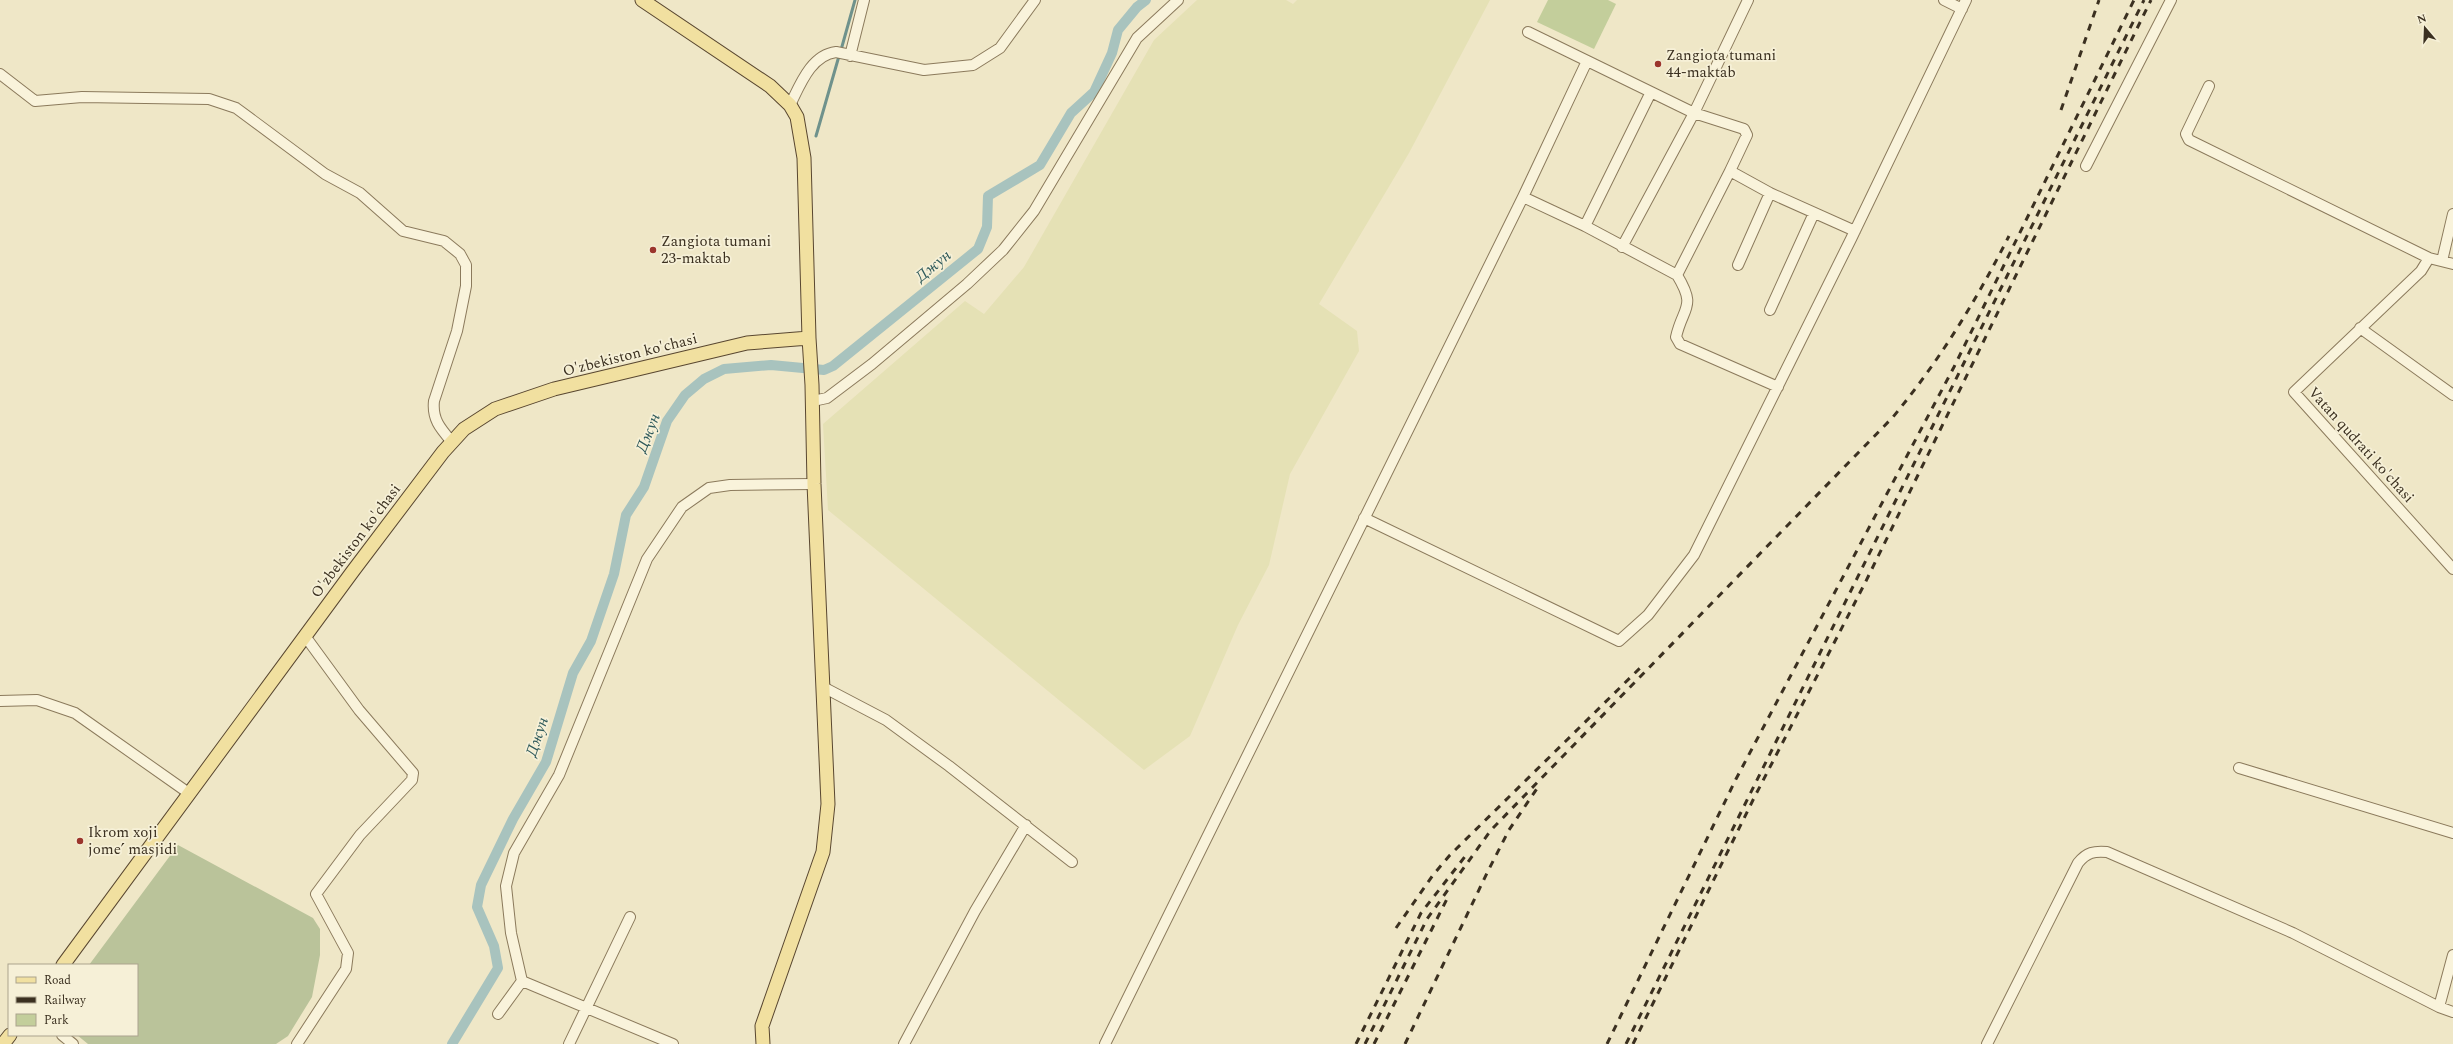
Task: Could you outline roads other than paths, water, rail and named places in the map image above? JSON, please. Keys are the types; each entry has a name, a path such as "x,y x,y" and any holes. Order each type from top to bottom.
{"main road":[{"path":"642,0 770,86 790,105 797,116 804,158 809,338 813,401 814,484 828,804 823,852 762,1026 763,1044"},
{"name":"O'zbekiston ko'chasi","path":"64,964 305,636 452,442 471,423 512,401 726,347 747,343 809,338"},
{"path":"3,1044 9,1036"}],"street":[{"path":"844,54 864,0"},
{"path":"790,105 806,74 828,53 844,54 924,70 973,65 1000,48 1035,0"},
{"path":"813,401 827,398 872,364 966,284 1003,250 1034,211 1137,38 1178,0"},
{"path":"1622,247 1694,113 1748,0"},
{"path":"1364,518 1619,641 1648,615 1694,555 1855,231 1964,4 1944,0"},
{"path":"2086,166 2171,0"},
{"path":"1528,32 1694,113 1747,132 1730,171 1677,275"},
{"path":"1105,1044 1523,197 1587,61"},
{"path":"0,74 35,101 82,97 130,99 182,98 209,99 236,108 325,174 360,193 403,231 444,241 460,254 466,265 466,286 457,331 434,400 433,411 437,424 452,442"},
{"path":"2209,86 2186,134 2189,140 2429,258 2453,264"},
{"path":"1585,226 1651,92"},
{"path":"1730,171 1770,193 1855,231"},
{"path":"1738,265 1770,193"},
{"path":"1523,197 1585,226 1677,275 1688,299 1685,317 1676,337 1680,344 1778,387"},
{"path":"1770,310 1814,213"},
{"path":"2442,261 2453,214"},
{"name":"Vatan qudrati ko'chasi","path":"2429,258 2421,271 2295,391 2295,394 2453,569"},
{"path":"2360,328 2453,395"},
{"path":"498,1014 522,981 511,933 506,886 514,853 559,775 647,559 682,507 709,488 730,485 814,484"},
{"path":"297,1044 346,969 348,953 316,894 360,835 412,780 413,772 359,710 305,636"},
{"path":"823,687 886,720 950,766 1072,862"},
{"path":"0,701 37,700 75,713 190,794"},
{"path":"2239,768 2453,833"},
{"path":"904,1044 975,910 1026,825"},
{"path":"1987,1044 2078,863 2084,855 2094,851 2107,852 2293,933 2439,1007 2453,1012"},
{"path":"569,1044 630,917"},
{"path":"2439,1007 2453,955"},
{"path":"522,981 673,1044"},
{"path":"63,1036 73,1044"}],"waterway":[{"path":"841,50 855,0"},
{"name":"Джун","path":"452,1044 498,968 494,946 477,907 481,885 513,819 546,762 573,673 591,641 614,574 626,515 644,487 667,421 685,395 704,379 724,369 771,365 824,370 833,366 978,249 987,227 988,196 1040,165 1071,113 1094,92 1112,53 1118,30 1137,7 1146,0"},
{"path":"816,136 839,56"}],"railway":[{"path":"2061,110 2099,0"},
{"path":"1607,1044 1736,779 1954,367 2134,0"},
{"path":"1626,1044 2144,0"},
{"path":"1633,1044 1754,798 1865,583 2151,0"},
{"path":"1365,1044 1427,919 1491,830 1893,417 1942,352 1984,284 2009,236"},
{"path":"1396,928 1433,875 1450,855 1642,666"},
{"path":"1405,1044 1509,830 1538,787"},
{"path":"1356,1044 1421,913 1467,854"},
{"path":"1374,1044 1448,897"}],"place":[{"name":"Zangiota tumani 44-maktab","path":"1658,64"},
{"name":"Zangiota tumani 23-maktab","path":"653,250"},
{"name":"Ikrom xoji jome’ masjidi","path":"80,841"}]}
